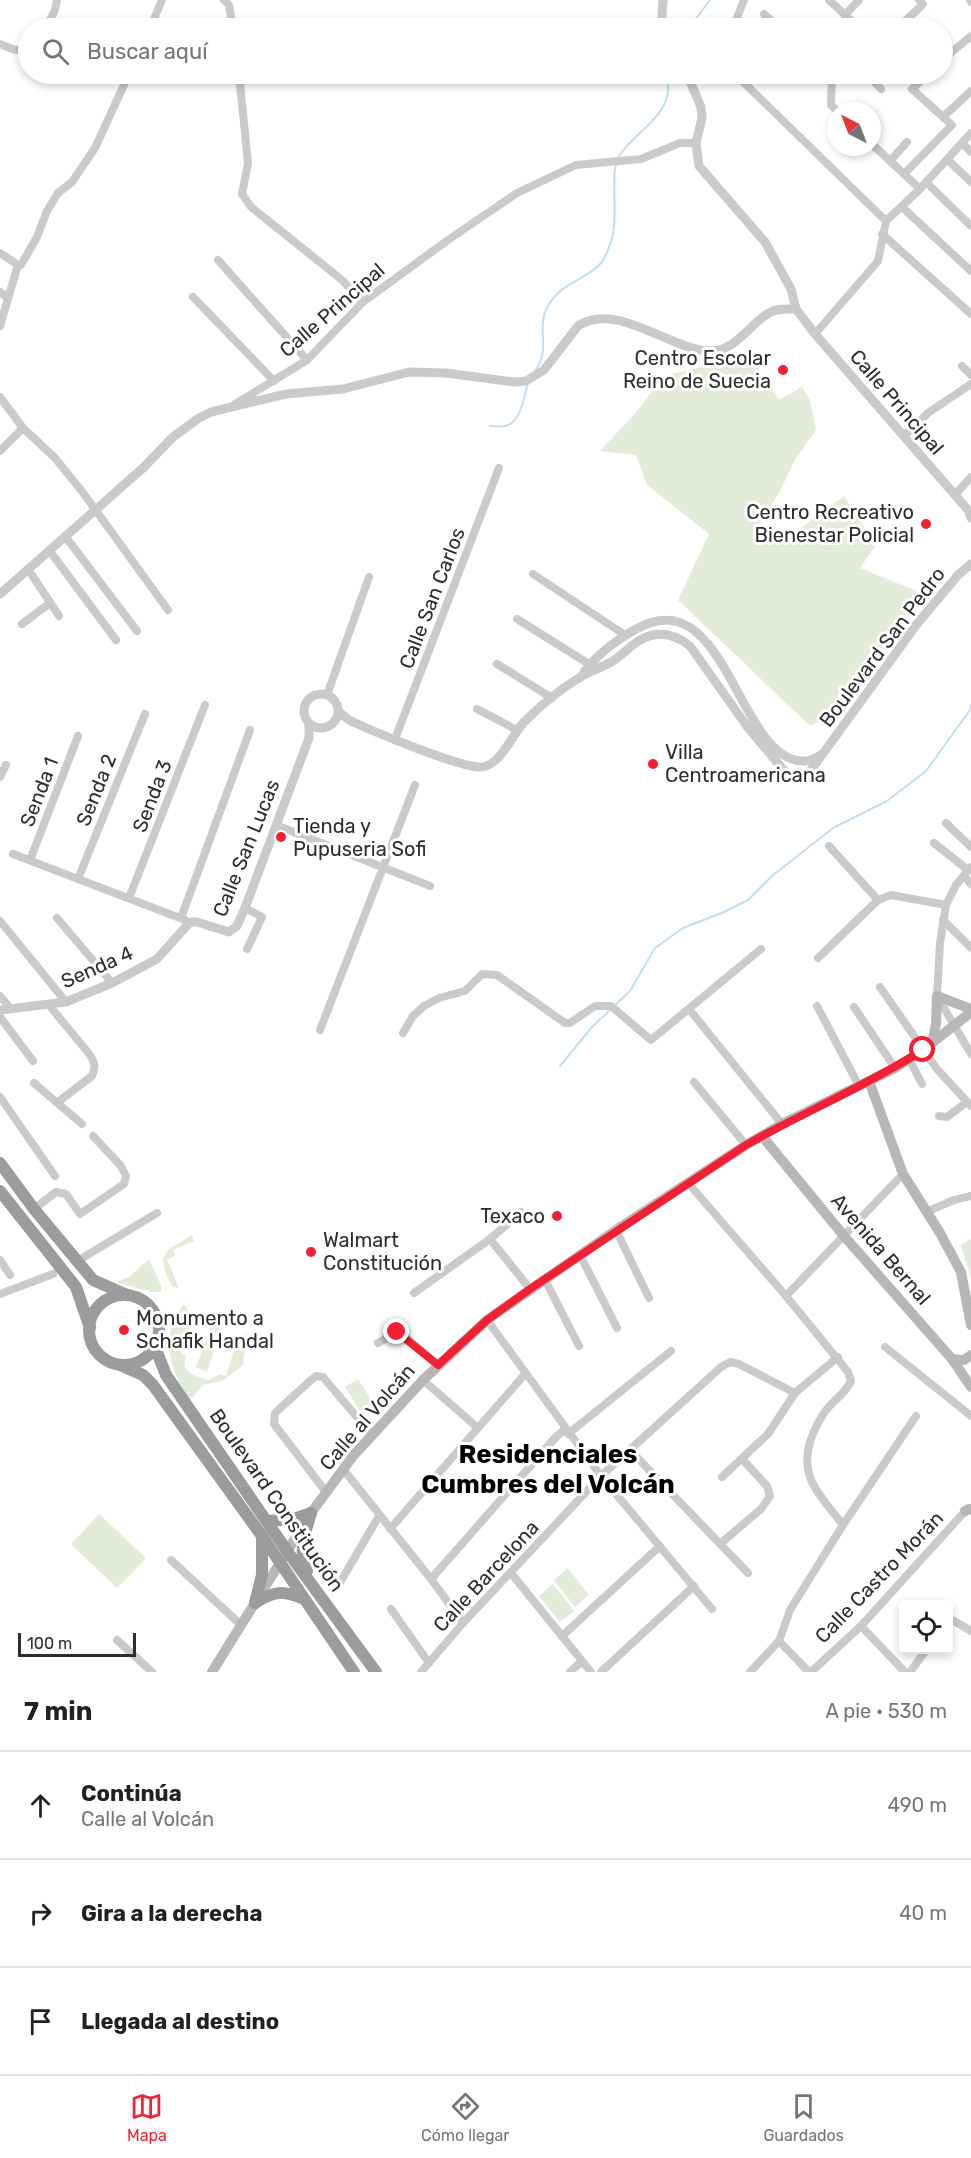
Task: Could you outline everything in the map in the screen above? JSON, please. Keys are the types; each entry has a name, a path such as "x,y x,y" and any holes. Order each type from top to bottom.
{"highway":[{"path":"0,1163 34,1209 93,1280 145,1302 156,1316 159,1333 155,1347 147,1357 133,1364 120,1365 110,1362 98,1353 92,1343 90,1328 76,1287 0,1191"},
{"path":"90,1328 92,1317 102,1304 115,1297 131,1296"},
{"name":"Boulevard Constitución","path":"155,1347 166,1375 287,1551 376,1672"},
{"name":"Boulevard Constitución","path":"120,1365 143,1375 153,1384 262,1536 354,1672"},
{"path":"268,1521 312,1513"},
{"path":"312,1513 303,1542 302,1556 315,1588"},
{"path":"255,1603 262,1575 262,1536"},
{"path":"255,1603 278,1592 291,1593 304,1599"}],"main road":[{"path":"927,1047 936,1024 938,996 971,1011"},
{"name":"Calle al Volcán","path":"212,1672 287,1551 343,1470 423,1380 487,1320 616,1230 746,1145 782,1124 895,1068 955,1026 971,1011"},
{"name":"Avenida Bernal","path":"864,1084 903,1174 961,1272 971,1325"},
{"name":"Avenida Bernal","path":"762,1136 844,1236 952,1359 971,1387"},
{"path":"952,1359 964,1360 971,1355"}],"street":[{"path":"51,18 57,0"},
{"path":"154,18 162,0"},
{"path":"224,0 229,5 231,18"},
{"path":"662,18 663,0"},
{"path":"737,18 744,0"},
{"path":"829,0 848,18"},
{"path":"845,15 859,0"},
{"path":"907,18 921,2"},
{"path":"764,14 768,18"},
{"path":"953,51 971,36"},
{"path":"0,45 18,50"},
{"path":"1,322 18,266 21,265 37,237 47,211 58,193 72,183 95,148 124,84"},
{"path":"240,84 248,163 242,194 251,207 342,280 363,302"},
{"path":"694,84 702,111 696,143"},
{"path":"745,84 886,221"},
{"path":"831,102 834,84"},
{"path":"876,84 881,89"},
{"path":"904,174 952,125 912,89 917,84"},
{"path":"943,117 971,91"},
{"path":"814,334 878,261 886,221 923,186 971,133"},
{"path":"890,161 907,142"},
{"name":"Calle Principal","path":"0,594 143,468 173,437 199,418 228,409 307,360 363,302 517,193 576,165 641,159 680,143 696,143 699,166 765,242 791,289 796,309 814,334 968,510 971,518"},
{"path":"962,143 971,152"},
{"path":"881,152 904,174 923,186 971,226"},
{"path":"948,160 971,182"},
{"path":"902,207 971,271"},
{"path":"882,234 971,314"},
{"path":"0,253 18,266"},
{"path":"218,260 307,360"},
{"path":"0,292 9,298"},
{"path":"193,297 274,381"},
{"path":"228,409 286,394 343,388 409,372 447,373 514,382 526,381 544,370 578,326 585,321 598,318 615,319 682,345 708,351 720,350 738,339 768,313 776,310 796,309"},
{"path":"962,366 971,375"},
{"path":"904,436 928,413 971,384"},
{"path":"0,397 23,428 55,458 81,490 168,610"},
{"path":"0,451 23,428"},
{"name":"Calle San Carlos","path":"395,739 499,468"},
{"path":"955,495 971,477"},
{"path":"65,536 137,632"},
{"path":"49,550 116,640"},
{"name":"Boulevard San Pedro","path":"339,711 351,721 395,739 458,762 482,767 498,757 517,730 552,698 580,677 619,656 639,640 653,635 667,634 680,638 690,646 746,724 786,773 794,778 806,777 917,624 958,575 971,564"},
{"path":"28,569 59,616"},
{"path":"533,574 625,635"},
{"path":"327,695 369,577"},
{"path":"22,624 50,603"},
{"path":"517,619 589,664"},
{"name":"Boulevard San Pedro","path":"580,677 589,664 625,635 649,622 676,621 684,624 702,638 729,672 751,718 780,752 793,759 805,761 824,753"},
{"path":"610,646 619,656"},
{"path":"497,664 552,698"},
{"path":"321,729 309,724 304,712 308,699 321,694 333,699 339,711 333,724"},
{"name":"Senda 3","path":"129,898 205,705"},
{"path":"477,709 517,730"},
{"name":"Senda 2","path":"78,879 145,714"},
{"path":"309,738 333,724 351,721"},
{"name":"Calle San Lucas","path":"186,920 229,932 237,926 309,738 309,724"},
{"name":"Senda 4","path":"0,1010 66,1002 112,983 157,959 186,920 250,730"},
{"name":"Senda 1","path":"30,860 78,736"},
{"path":"0,777 6,765"},
{"path":"320,1030 415,784"},
{"path":"946,823 971,847"},
{"path":"276,825 430,886"},
{"path":"934,843 968,871 971,884"},
{"path":"829,846 878,900"},
{"path":"13,854 186,920"},
{"path":"968,871 945,905 940,943 938,996 971,1054"},
{"path":"818,958 878,900 891,895 945,905"},
{"path":"245,908 262,917 247,949"},
{"path":"57,918 112,983"},
{"path":"943,920 971,948"},
{"path":"0,921 66,1002"},
{"path":"403,1033 413,1016 424,1006 439,998 465,991 482,974 497,975 565,1023 570,1023 595,1005 613,1008 651,1040 761,949"},
{"path":"880,987 969,1104 947,1117 939,1116"},
{"path":"0,996 10,1009"},
{"path":"49,1005 95,1063 92,1076 58,1102"},
{"path":"817,1006 864,1084"},
{"path":"854,1006 895,1068"},
{"path":"689,1009 782,1124"},
{"path":"0,1017 33,1061"},
{"path":"909,1059 922,1084"},
{"path":"694,1082 746,1145"},
{"path":"34,1083 82,1124"},
{"path":"0,1097 56,1176"},
{"path":"34,1209 56,1192 66,1194 80,1214 124,1184 126,1176 121,1166 93,1136"},
{"path":"786,1296 903,1174"},
{"path":"688,1184 849,1372 851,1381 846,1392 827,1408 817,1423 806,1455 809,1478 843,1525"},
{"path":"926,1212 954,1200 971,1196"},
{"path":"414,1293 490,1239 521,1212"},
{"path":"84,1257 157,1213"},
{"path":"616,1230 649,1298"},
{"path":"490,1239 530,1289"},
{"path":"580,1255 617,1328"},
{"path":"0,1260 10,1275"},
{"path":"0,1294 53,1274"},
{"path":"545,1280 579,1346"},
{"path":"487,1320 601,1476 712,1609"},
{"path":"378,1343 397,1332 401,1333 438,1365"},
{"path":"885,1347 971,1416"},
{"path":"431,1579 533,1463 567,1432 671,1351"},
{"path":"722,1477 773,1428 795,1394 838,1357"},
{"name":"Calle Barcelona","path":"421,1672 463,1623 601,1476 721,1367 730,1362 739,1364 795,1394"},
{"path":"390,1529 525,1374"},
{"path":"326,1492 274,1424 275,1413 316,1376 323,1377 372,1436"},
{"path":"423,1380 478,1428"},
{"path":"750,1672 779,1641 790,1610 843,1525 916,1416"},
{"path":"630,1450 748,1573"},
{"path":"720,1544 760,1509 770,1496 767,1486 742,1459"},
{"path":"343,1470 431,1579 463,1623"},
{"name":"Calle Castro Morán","path":"810,1672 861,1626 969,1508"},
{"path":"338,1586 379,1516"},
{"path":"562,1636 659,1547"},
{"path":"171,1560 241,1625"},
{"path":"511,1573 591,1672"},
{"path":"601,1672 694,1586"},
{"path":"391,1609 429,1663"},
{"path":"954,1621 971,1631"},
{"path":"861,1626 904,1672"},
{"path":"117,1640 152,1672"},
{"path":"779,1641 810,1672"},
{"path":"910,1672 923,1654"},
{"path":"570,1672 582,1661"}],"green space":[{"path":"750,356 779,400 802,387 810,400 816,430 796,458 779,493 759,524 796,532 844,496 876,545 860,568 917,591 901,622 841,710 810,726 678,600 709,534 647,485 636,455 600,451 639,409 663,376"},
{"path":"192,1235 194,1241 173,1250 175,1256 167,1260 179,1288 173,1287 166,1275 163,1259 168,1250"},
{"path":"971,1238 971,1278 961,1246"},
{"path":"149,1259 161,1286 161,1292 151,1292 116,1282 129,1277"},
{"path":"183,1305 186,1306 192,1320 181,1353 186,1356 187,1370 194,1375 209,1380 220,1374 226,1376 235,1347 230,1343 247,1334 243,1365 222,1381 203,1385 192,1398 188,1397 181,1386 170,1351 171,1327"},
{"path":"224,1320 207,1372 196,1367 212,1324"},
{"path":"358,1379 373,1403 360,1411 345,1387"},
{"path":"99,1514 146,1558 117,1588 71,1544"},
{"path":"568,1568 589,1595 575,1607 554,1580"},
{"path":"553,1584 574,1611 560,1622 539,1596"}],"waterway":[{"path":"696,18 710,0"},
{"path":"535,371 542,354 544,314 560,291 595,269 606,254 614,229 616,163 625,148 661,111 668,92 668,84"},
{"path":"490,426 505,426 515,420 528,383"},
{"path":"560,1066 592,1027 630,991 655,948 683,928 748,900 772,876 833,828 887,801 926,771 970,710 971,705"}],"place":[{"name":"Centro Escolar Reino de Suecia","path":"783,370"},
{"name":"Centro Recreativo Bienestar Policial","path":"926,524"},
{"name":"Villa Centroamericana","path":"653,764"},
{"name":"Tienda y Pupuseria Sofi","path":"281,837"},
{"name":"Texaco","path":"557,1216"},
{"name":"Walmart Constitución","path":"311,1252"},
{"name":"Monumento a Schafik Handal","path":"124,1330"}],"district":[{"name":"Residenciales Cumbres del Volcán","path":"548,1469"}],"route":[{"path":"397,1332 438,1365 487,1320 530,1289 746,1145 782,1124 895,1068 923,1050"}]}
